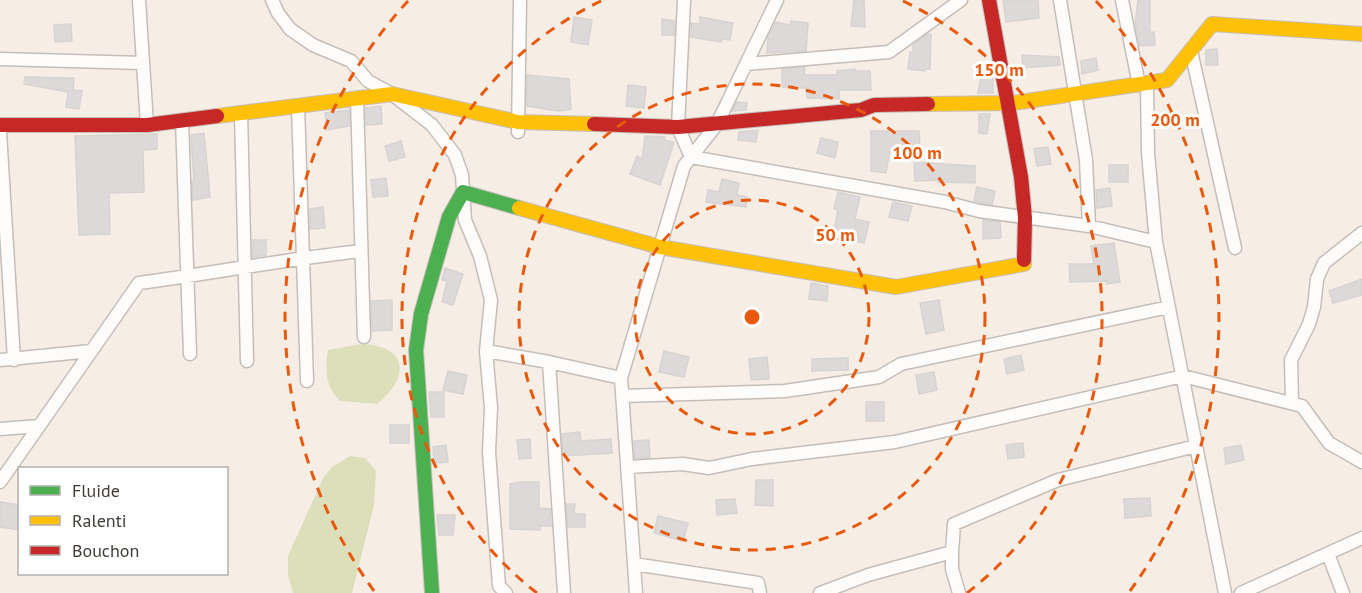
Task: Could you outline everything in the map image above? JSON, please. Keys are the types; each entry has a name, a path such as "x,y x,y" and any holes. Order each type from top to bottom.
{"street":[{"path":"139,0 147,125"},
{"path":"272,0 290,29 313,45 351,61 368,81 392,94 432,125 455,155 462,175 465,220 480,256 491,300 486,351 491,408 489,452 499,586 506,593"},
{"path":"518,127 520,0"},
{"path":"684,0 678,127 691,157"},
{"path":"636,593 621,378 684,166 717,124 777,0"},
{"path":"746,64 889,52 961,0"},
{"path":"463,192 660,247 896,287 1024,264 1025,218 1008,103 989,0"},
{"path":"1060,0 1086,160 1089,226"},
{"path":"1122,0 1143,85 1156,242 1225,593"},
{"path":"0,125 147,125 392,94 518,127 678,127 861,110 874,105 1008,103 1143,85 1167,80 1212,24 1362,34"},
{"path":"1191,51 1235,248"},
{"path":"0,59 143,63"},
{"path":"357,98 364,337"},
{"path":"298,106 308,381"},
{"path":"242,113 247,362"},
{"path":"182,121 190,354"},
{"path":"0,132 15,360"},
{"path":"691,157 945,202 979,211 1089,226 1156,242"},
{"path":"432,593 416,350 421,314 449,217 463,192"},
{"path":"1292,404 1291,360 1309,324 1314,307 1317,279 1324,263 1362,233"},
{"path":"0,482 139,283 303,257 362,251"},
{"path":"622,396 785,391 879,377 901,364 1169,307"},
{"path":"0,360 91,351"},
{"path":"486,351 621,378"},
{"path":"549,362 564,593"},
{"path":"627,467 683,464 709,468 752,459 895,442 1183,376 1302,406 1329,443 1362,462"},
{"path":"0,429 39,426"},
{"path":"959,593 952,569 954,524 1058,480 1196,446"},
{"path":"1241,593 1267,588 1362,538"},
{"path":"820,593 868,574 952,552"},
{"path":"1328,554 1343,593"},
{"path":"634,564 758,583 760,593"}],"green space":[{"path":"362,344 377,346 389,351 400,365 395,384 377,404 340,401 331,390 327,377 328,350"},
{"path":"350,456 365,458 376,471 374,505 352,593 293,593 288,575 288,556 323,478 332,467"}],"building":[{"path":"854,0 864,0 865,27 851,26"},
{"path":"1003,0 1038,0 1039,18 1006,22"},
{"path":"1138,0 1150,0 1150,32 1154,32 1155,45 1140,46 1135,24"},
{"path":"574,17 592,20 588,45 571,42"},
{"path":"700,17 733,23 730,40 722,39 721,42 691,37 691,23 700,24"},
{"path":"662,19 675,21 674,35 662,35"},
{"path":"791,21 808,23 806,51 767,53 768,38 776,22 790,25"},
{"path":"71,24 72,41 55,42 54,25"},
{"path":"931,34 930,69 925,69 925,71 908,69 913,45"},
{"path":"1217,49 1218,65 1206,65 1206,50"},
{"path":"1022,55 1059,57 1060,65 1023,68"},
{"path":"1096,58 1098,70 1082,74 1081,61"},
{"path":"805,67 804,75 838,75 837,71 855,69 855,71 870,71 871,90 839,90 839,99 807,98 806,88 782,87 782,69"},
{"path":"527,75 569,79 571,109 558,111 527,106"},
{"path":"25,77 74,78 73,90 82,91 79,109 66,107 68,92 24,84"},
{"path":"981,77 993,79 993,93 978,93"},
{"path":"628,85 646,87 644,108 626,106"},
{"path":"737,102 747,103 746,110 732,111"},
{"path":"381,106 382,124 366,125 366,108"},
{"path":"349,110 350,126 327,130 325,113"},
{"path":"979,114 990,114 987,134 979,133"},
{"path":"758,130 756,142 738,140 739,132"},
{"path":"871,131 919,131 920,150 890,150 886,173 871,171"},
{"path":"204,133 210,197 193,200 191,135"},
{"path":"157,134 157,149 143,150 144,192 109,193 110,234 79,235 75,136"},
{"path":"645,136 665,137 664,140 674,142 660,185 630,174 637,156 642,159"},
{"path":"821,138 838,142 835,158 817,153"},
{"path":"401,141 405,157 389,161 385,146"},
{"path":"1048,147 1051,164 1037,166 1034,149"},
{"path":"914,162 975,166 975,183 915,181"},
{"path":"1109,165 1128,165 1128,182 1109,182"},
{"path":"386,178 388,196 373,197 371,180"},
{"path":"722,179 739,183 737,195 747,197 746,207 706,202 708,190 719,192"},
{"path":"977,187 995,191 992,205 974,201"},
{"path":"1110,188 1112,206 1097,208 1096,190"},
{"path":"838,192 860,197 855,219 869,222 864,243 844,238 846,232 834,230 838,210 834,209"},
{"path":"893,202 912,206 908,221 889,217"},
{"path":"323,207 325,228 310,229 310,209"},
{"path":"983,220 1000,222 1001,238 983,239"},
{"path":"253,240 266,240 266,255 253,257"},
{"path":"1114,243 1120,282 1107,284 1107,281 1070,282 1069,264 1094,264 1091,246"},
{"path":"445,268 463,274 453,305 442,302 447,281 442,280"},
{"path":"1362,279 1362,295 1333,303 1329,291"},
{"path":"811,283 828,286 827,301 809,299"},
{"path":"392,300 392,330 372,331 371,301"},
{"path":"939,300 944,330 926,334 920,303"},
{"path":"664,351 689,357 684,377 659,372"},
{"path":"1021,355 1024,370 1007,374 1004,359"},
{"path":"767,357 769,379 751,380 749,359"},
{"path":"848,358 848,370 812,371 812,359"},
{"path":"448,371 467,375 463,394 443,390"},
{"path":"934,372 937,390 919,394 916,375"},
{"path":"429,392 444,392 444,417 431,417"},
{"path":"866,402 884,402 884,421 866,421"},
{"path":"390,425 409,425 409,443 390,443"},
{"path":"580,432 581,441 611,439 612,453 563,456 562,434"},
{"path":"530,439 531,458 519,459 517,440"},
{"path":"649,440 650,458 635,458 634,441"},
{"path":"1023,443 1024,457 1008,459 1006,445"},
{"path":"446,445 448,462 434,463 433,447"},
{"path":"1241,445 1244,460 1226,464 1224,448"},
{"path":"756,480 773,480 773,506 755,505"},
{"path":"539,482 539,508 550,509 551,526 540,526 540,530 510,529 510,484"},
{"path":"1150,498 1151,516 1125,518 1124,499"},
{"path":"735,499 737,513 717,515 716,500"},
{"path":"0,502 18,505 18,530 0,527"},
{"path":"566,504 575,504 574,514 585,514 585,527 568,527"},
{"path":"437,515 455,515 453,535 439,535"},
{"path":"658,516 688,523 683,541 654,533"}],"traffic: fast":[{"path":"432,593 416,350 421,314 449,217 463,192 519,208"}],"traffic: slow":[{"path":"928,104 1013,103 1167,80 1212,24 1362,34"},
{"path":"217,116 392,94 518,122 594,124"},
{"path":"519,208 660,247 896,287 1024,264 1024,260"}],"traffic: jam":[{"path":"989,0 1021,177 1025,218 1024,260"},
{"path":"594,124 678,127 861,110 874,105 928,104"},
{"path":"0,125 147,125 217,116"}]}
